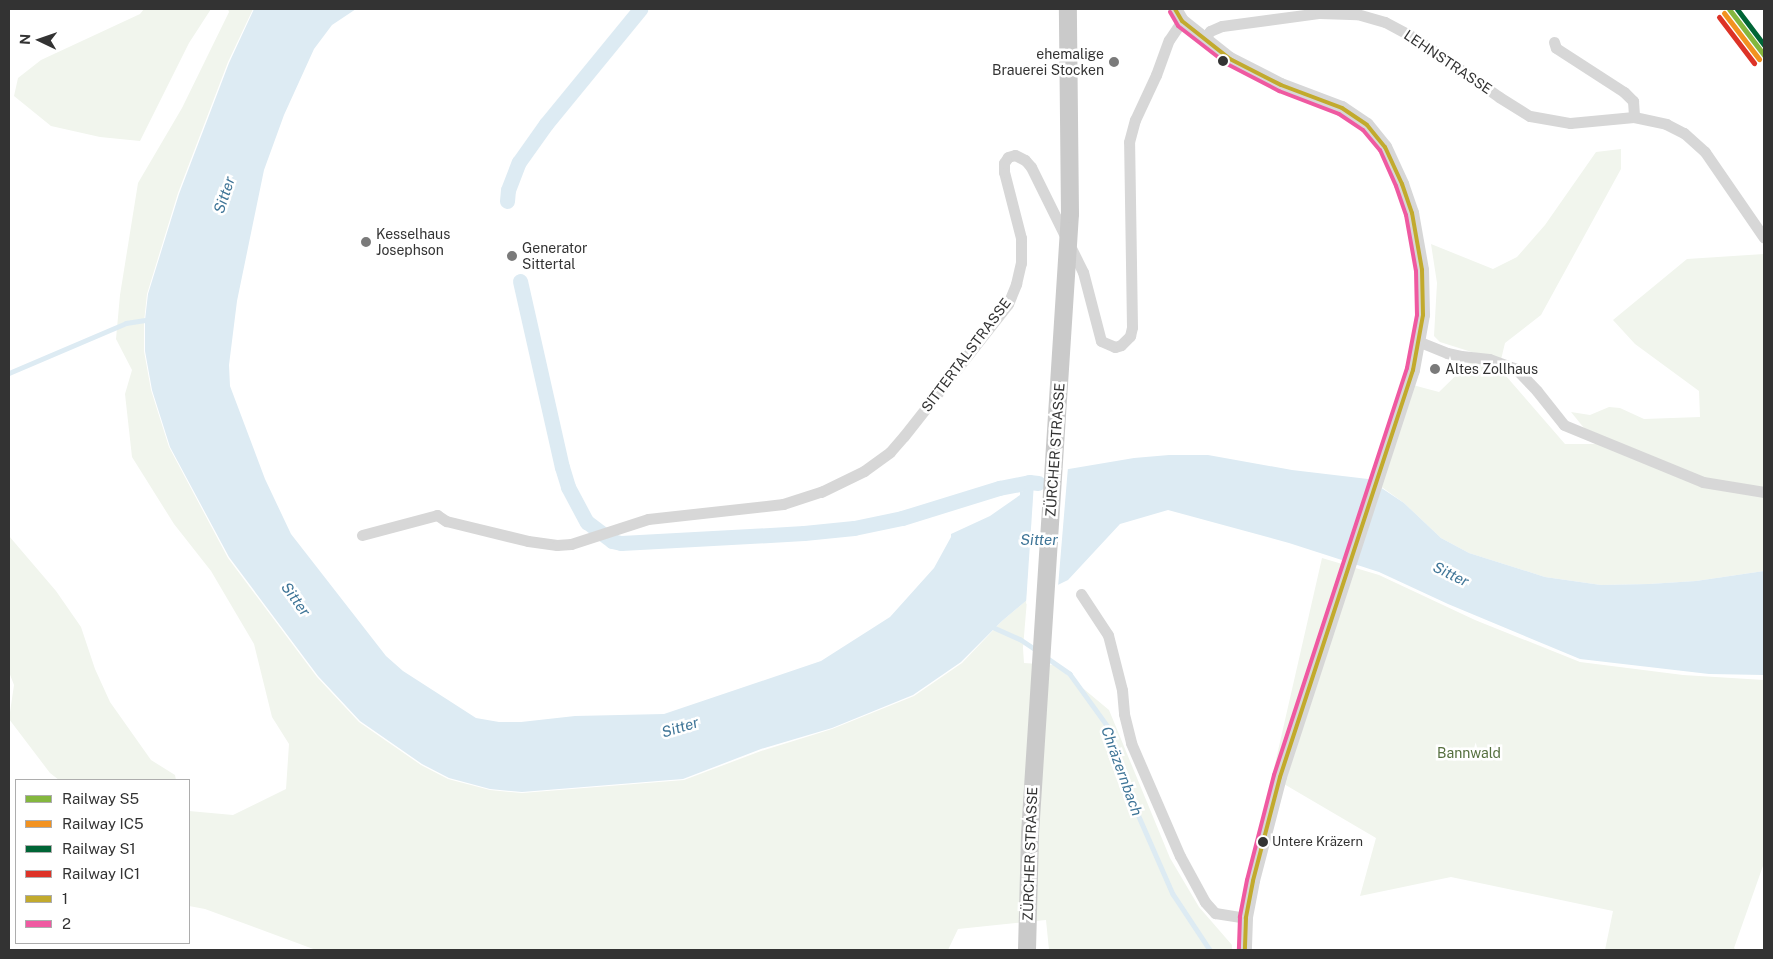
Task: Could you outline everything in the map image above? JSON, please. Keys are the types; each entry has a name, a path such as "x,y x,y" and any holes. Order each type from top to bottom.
{"main road":[{"name":"ZÜRCHER STRASSE","path":"1027,950 1030,834 1070,214 1068,9"}],"street":[{"path":"1175,9 1182,21 1230,59 1262,76 1342,108 1367,126 1385,147 1402,184 1418,242 1423,294 1420,342 1414,370 1314,668 1264,836 1246,918 1245,950"},
{"name":"LEHNSTRASSE","path":"1204,39 1210,31 1222,26 1320,13 1356,14 1385,22 1415,37 1499,98 1530,116 1570,123 1634,117 1666,124 1691,137 1721,174 1764,238"},
{"name":"SITTERTALSTRASSE","path":"362,535 437,515 446,521 542,544 571,544 592,539 612,530 648,519 764,507 801,499 821,492 864,471 890,452 1008,304 1016,284 1021,263 1021,238 1004,172 1004,163 1008,158 1015,155 1031,167 1083,272 1100,341 1115,347 1126,342 1132,327 1129,142 1135,120 1149,94 1169,40 1182,21"},
{"path":"1554,42 1556,48 1624,92 1633,101 1634,117"},
{"path":"1420,342 1446,353 1489,359 1516,369 1537,391 1564,425 1703,482 1764,492"},
{"path":"1081,594 1108,635 1122,690 1124,714 1131,743 1156,806 1180,856 1206,902 1215,913 1246,918"}],"green space":[{"path":"144,9 211,9 189,43 140,141 100,137 51,126 14,96 18,78 41,60 140,14"},
{"path":"228,9 253,9 228,62 178,193 147,294 144,322 144,351 151,390 169,447 228,558 317,677 359,722 421,765 448,779 490,790 522,793 684,780 761,751 832,729 914,696 962,663 1002,621 1027,600 1023,648 1024,663 1055,665 1109,710 1170,858 1199,907 1232,945 1232,950 1049,950 1046,920 958,929 948,950 316,950 205,909 190,906 190,811 233,815 286,789 289,744 272,717 254,644 211,571 174,524 132,457 125,394 132,370 116,339 120,295 138,183 182,108 229,12"},
{"path":"1621,149 1621,169 1541,315 1505,343 1499,368 1565,444 1597,444 1571,412 1590,415 1609,407 1620,408 1644,419 1700,417 1699,391 1635,344 1613,320 1687,259 1764,254 1764,571 1696,581 1649,584 1601,585 1545,577 1469,553 1441,538 1404,503 1376,483 1409,384 1439,392 1478,354 1440,342 1434,336 1437,283 1431,244 1493,269 1517,257 1545,225 1596,152"},
{"path":"9,536 56,591 81,627 95,669 110,702 151,760 175,775 176,779 58,779 50,773 9,719 14,685 9,672"},
{"name":"Bannwald","path":"1322,558 1379,575 1475,620 1580,662 1683,675 1764,680 1764,863 1734,948 1736,950 1605,950 1613,911 1451,877 1360,896 1376,838 1272,777"}],"water":[{"name":"Sitter","path":"254,9 356,9 332,25 314,49 284,115 264,170 237,301 229,365 230,386 265,479 291,534 386,656 403,671 476,718 499,722 521,722 575,716 664,714 821,661 890,617 934,568 951,534 990,516 1020,495 1020,492 1031,489 1051,472 1134,458 1169,455 1208,455 1292,470 1368,479 1404,503 1441,538 1469,553 1545,577 1601,585 1649,584 1696,581 1764,571 1764,675 1709,674 1580,659 1448,604 1379,572 1289,543 1168,510 1120,524 1068,580 1027,600 1002,621 961,662 913,695 832,728 761,749 683,779 522,792 490,789 449,778 422,764 360,721 318,676 229,557 170,447 152,390 145,351 145,320 148,294 179,194 229,63"}],"pier":[{"path":"1068,467 1058,587 1026,604 1034,483 1050,470"}],"waterway":[{"path":"507,201 508,190 519,162 546,124 640,9"},
{"path":"520,281 568,487 587,522 612,541 621,543 804,533 854,528 902,518 999,488 1029,482 1038,483"},
{"path":"9,373 126,323 145,320"},
{"name":"Chräzernbach","path":"995,628 1020,639 1038,651"},
{"name":"Chräzernbach","path":"1046,657 1070,674 1109,728 1133,803 1173,894 1210,950"}],"rail line":[{"name":"S5","path":"1729,9 1764,55"},
{"name":"S1","path":"1737,9 1764,45"},
{"name":"IC5","path":"1724,13 1759,59"},
{"name":"IC1","path":"1719,17 1754,63"}],"transit line":[{"name":"1","path":"1175,9 1182,21 1230,59 1281,85 1342,108 1367,125 1385,147 1402,184 1412,213 1422,270 1423,315 1413,370 1280,777 1253,881 1246,918 1245,950"},
{"name":"2","path":"1170,12 1178,26 1227,64 1279,91 1339,114 1363,130 1380,150 1396,186 1406,215 1416,271 1417,315 1407,368 1274,775 1247,880 1240,917 1239,950"}],"place":[{"name":"ehemalige Brauerei Stocken","path":"1114,62"},
{"name":"Kesselhaus Josephson","path":"366,242"},
{"name":"Generator Sittertal","path":"512,256"},
{"name":"Altes Zollhaus","path":"1435,369"},
{"name":"Untere Kräzern","path":"1263,842"}]}
